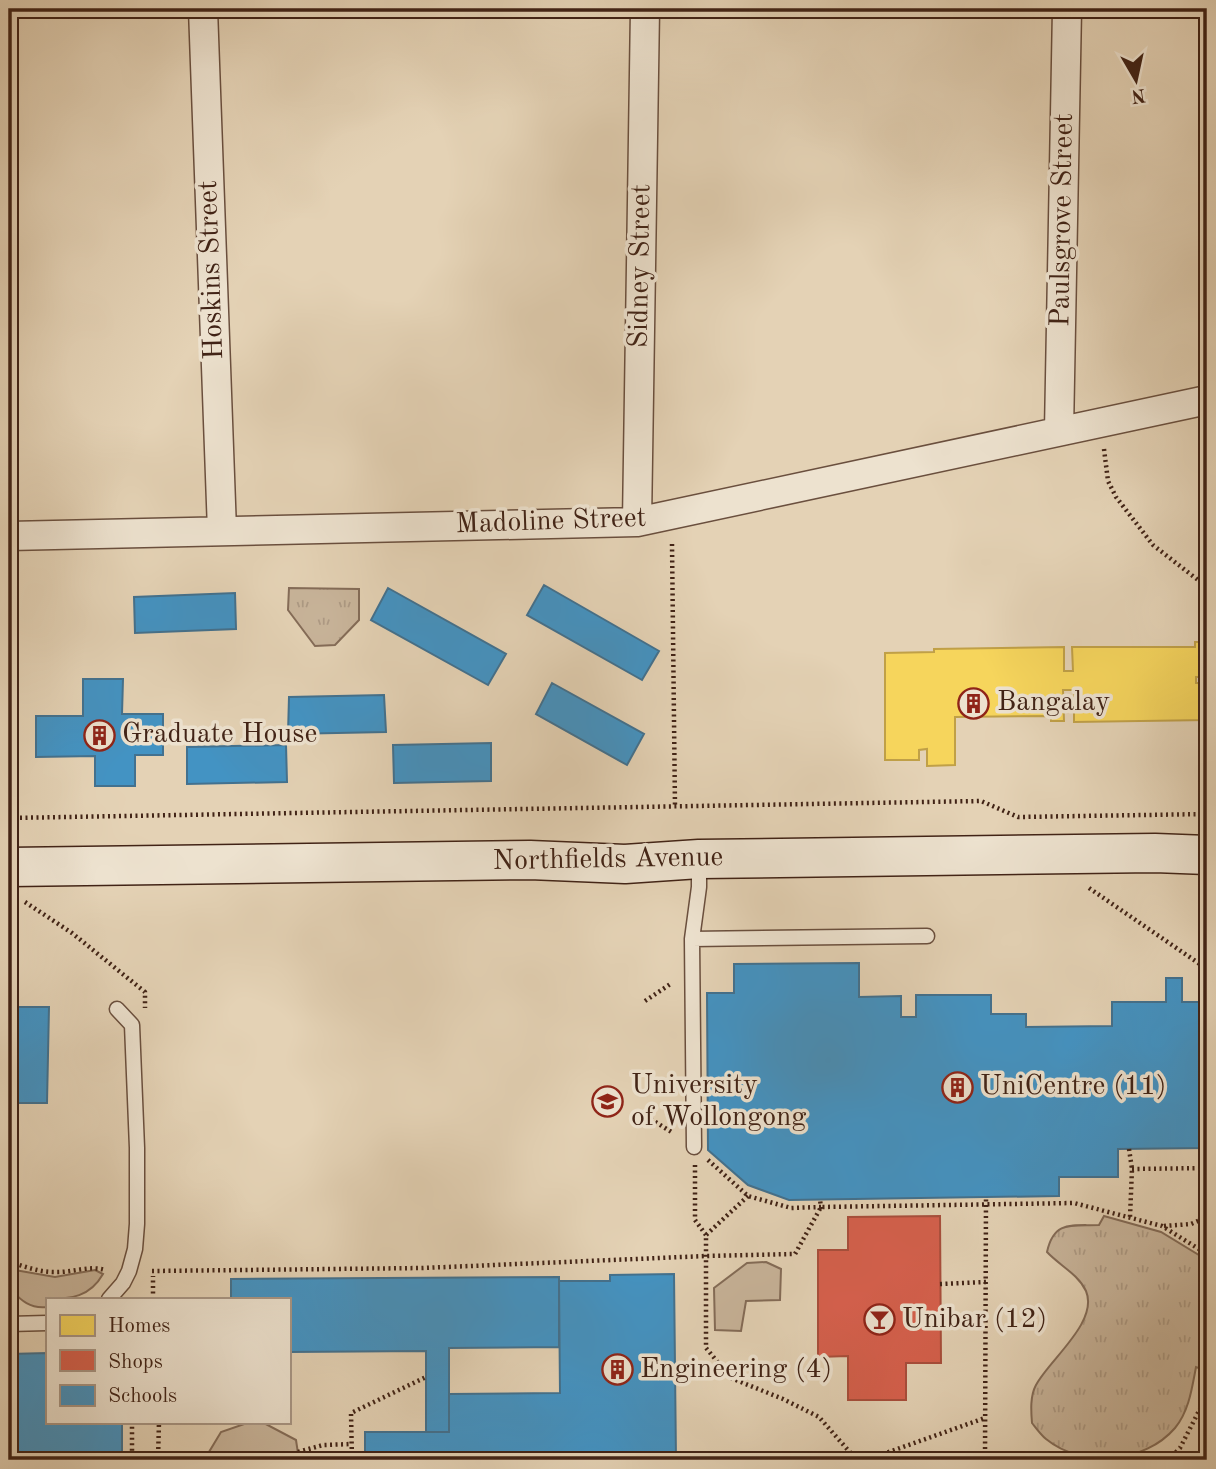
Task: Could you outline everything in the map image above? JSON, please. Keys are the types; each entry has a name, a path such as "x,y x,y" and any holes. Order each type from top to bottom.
{"main road":[{"name":"Northfields Avenue","path":"9,842 188,844 1207,831"},
{"name":"Northfields Avenue","path":"9,867 530,860 625,863 699,859 1155,853 1207,855"}],"street":[{"name":"Hoskins Street","path":"203,9 222,531"},
{"name":"Sidney Street","path":"637,522 645,9"},
{"name":"Paulsgrove Street","path":"1059,431 1067,9"},
{"name":"Madoline Street","path":"9,536 637,522 1207,400"}],"lane":[{"path":"694,1147 692,939 699,887 699,859"},
{"path":"692,939 927,936"},
{"path":"110,1298 129,1271 135,1249 137,1224 132,1024 117,1009"},
{"path":"9,1324 46,1323"}],"path":[{"path":"1104,449 1108,481 1116,497 1153,545 1207,587"},
{"path":"672,539 675,807"},
{"path":"9,818 981,801 1018,817 1207,814"},
{"path":"1088,887 1207,970"},
{"path":"694,1147 695,1220 706,1235 706,1348 731,1378 819,1417 853,1459 886,1453 985,1418"},
{"path":"1129,1149 1132,1169 1130,1217"},
{"path":"1132,1169 1207,1168"},
{"path":"706,1235 748,1196 791,1208 1074,1203 1162,1226 1207,1254"},
{"path":"985,1460 986,1197"},
{"path":"9,1262 33,1270 55,1272 95,1267 129,1271 423,1268 795,1254 821,1207 820,1200"},
{"path":"1162,1226 1191,1224 1207,1217"},
{"path":"940,1283 986,1282"},
{"path":"352,1460 351,1413 426,1377"},
{"path":"1168,1460 1180,1448 1207,1400"},
{"path":"132,1424 132,1460"},
{"path":"158,1460 159,1424"},
{"path":"298,1452 323,1445 352,1444"}],"green space":[{"path":"289,588 359,589 359,620 335,645 315,646 288,610"},
{"path":"1104,1216 1161,1232 1207,1260 1207,1371 1196,1367 1184,1414 1175,1428 1162,1440 1131,1455 1095,1458 1061,1449 1046,1439 1032,1423 1031,1404 1036,1385 1079,1328 1086,1315 1088,1303 1086,1291 1078,1280 1047,1252 1050,1242 1059,1230 1073,1226 1099,1225"},
{"path":"766,1262 781,1269 780,1300 746,1301 741,1331 715,1330 714,1288 747,1263"},
{"path":"9,1269 55,1277 95,1270 103,1274 92,1288 79,1295 46,1298 46,1307 35,1307 26,1303 9,1288"},
{"path":"244,1424 266,1424 296,1440 299,1460 211,1460 209,1452 221,1432"},
{"path":"324,1454 329,1460 299,1460"}],"building: Homes":[{"name":"Bangalay","path":"1195,642 1207,642 1207,677 1196,677 1196,683 1207,683 1207,720 1074,722 1074,690 1063,690 1064,721 1051,721 1051,716 955,717 955,765 927,766 927,749 919,750 919,760 885,760 885,653 934,652 934,649 1064,647 1064,671 1073,671 1072,647 1195,647"}],"building: Shops":[{"name":"Unibar (12)","path":"940,1216 941,1363 906,1363 906,1400 848,1400 848,1356 818,1357 818,1250 848,1250 848,1217"}],"building: Schools":[{"path":"544,585 659,651 642,680 527,615"},
{"path":"388,588 506,654 488,685 371,620"},
{"path":"235,593 236,629 135,633 134,597"},
{"name":"Graduate House","path":"83,679 123,679 122,714 163,714 163,755 135,755 135,786 95,786 95,756 36,757 36,716 83,716"},
{"path":"552,683 644,734 627,765 536,714"},
{"name":"Graduate House","path":"384,695 386,732 288,734 289,697"},
{"name":"Graduate House","path":"491,743 491,781 394,783 393,745"},
{"name":"Graduate House","path":"286,745 287,782 187,784 187,747"},
{"name":"UniCentre (11)","path":"859,963 859,997 901,996 901,1017 916,1017 916,995 991,995 991,1014 1026,1014 1026,1027 1112,1026 1112,1002 1166,1002 1166,978 1182,978 1182,1002 1207,1002 1207,1148 1118,1149 1118,1177 1059,1177 1059,1196 789,1200 748,1185 708,1150 707,993 734,993 734,964"},
{"path":"9,1007 49,1007 47,1103 9,1103"},
{"name":"Engineering (4)","path":"674,1274 676,1460 365,1460 365,1432 449,1432 449,1394 560,1393 559,1281 610,1281 610,1275"},
{"path":"559,1277 559,1347 449,1348 449,1432 426,1432 426,1351 290,1352 290,1298 231,1298 231,1279"},
{"path":"46,1353 46,1424 122,1424 122,1460 9,1460 9,1354"}],"place":[{"name":"Bangalay","path":"974,703"},
{"name":"Graduate House","path":"99,735"},
{"name":"UniCentre (11)","path":"957,1087"},
{"name":"University of Wollongong","path":"608,1102"},
{"name":"Unibar (12)","path":"879,1320"},
{"name":"Engineering (4)","path":"617,1370"}]}
